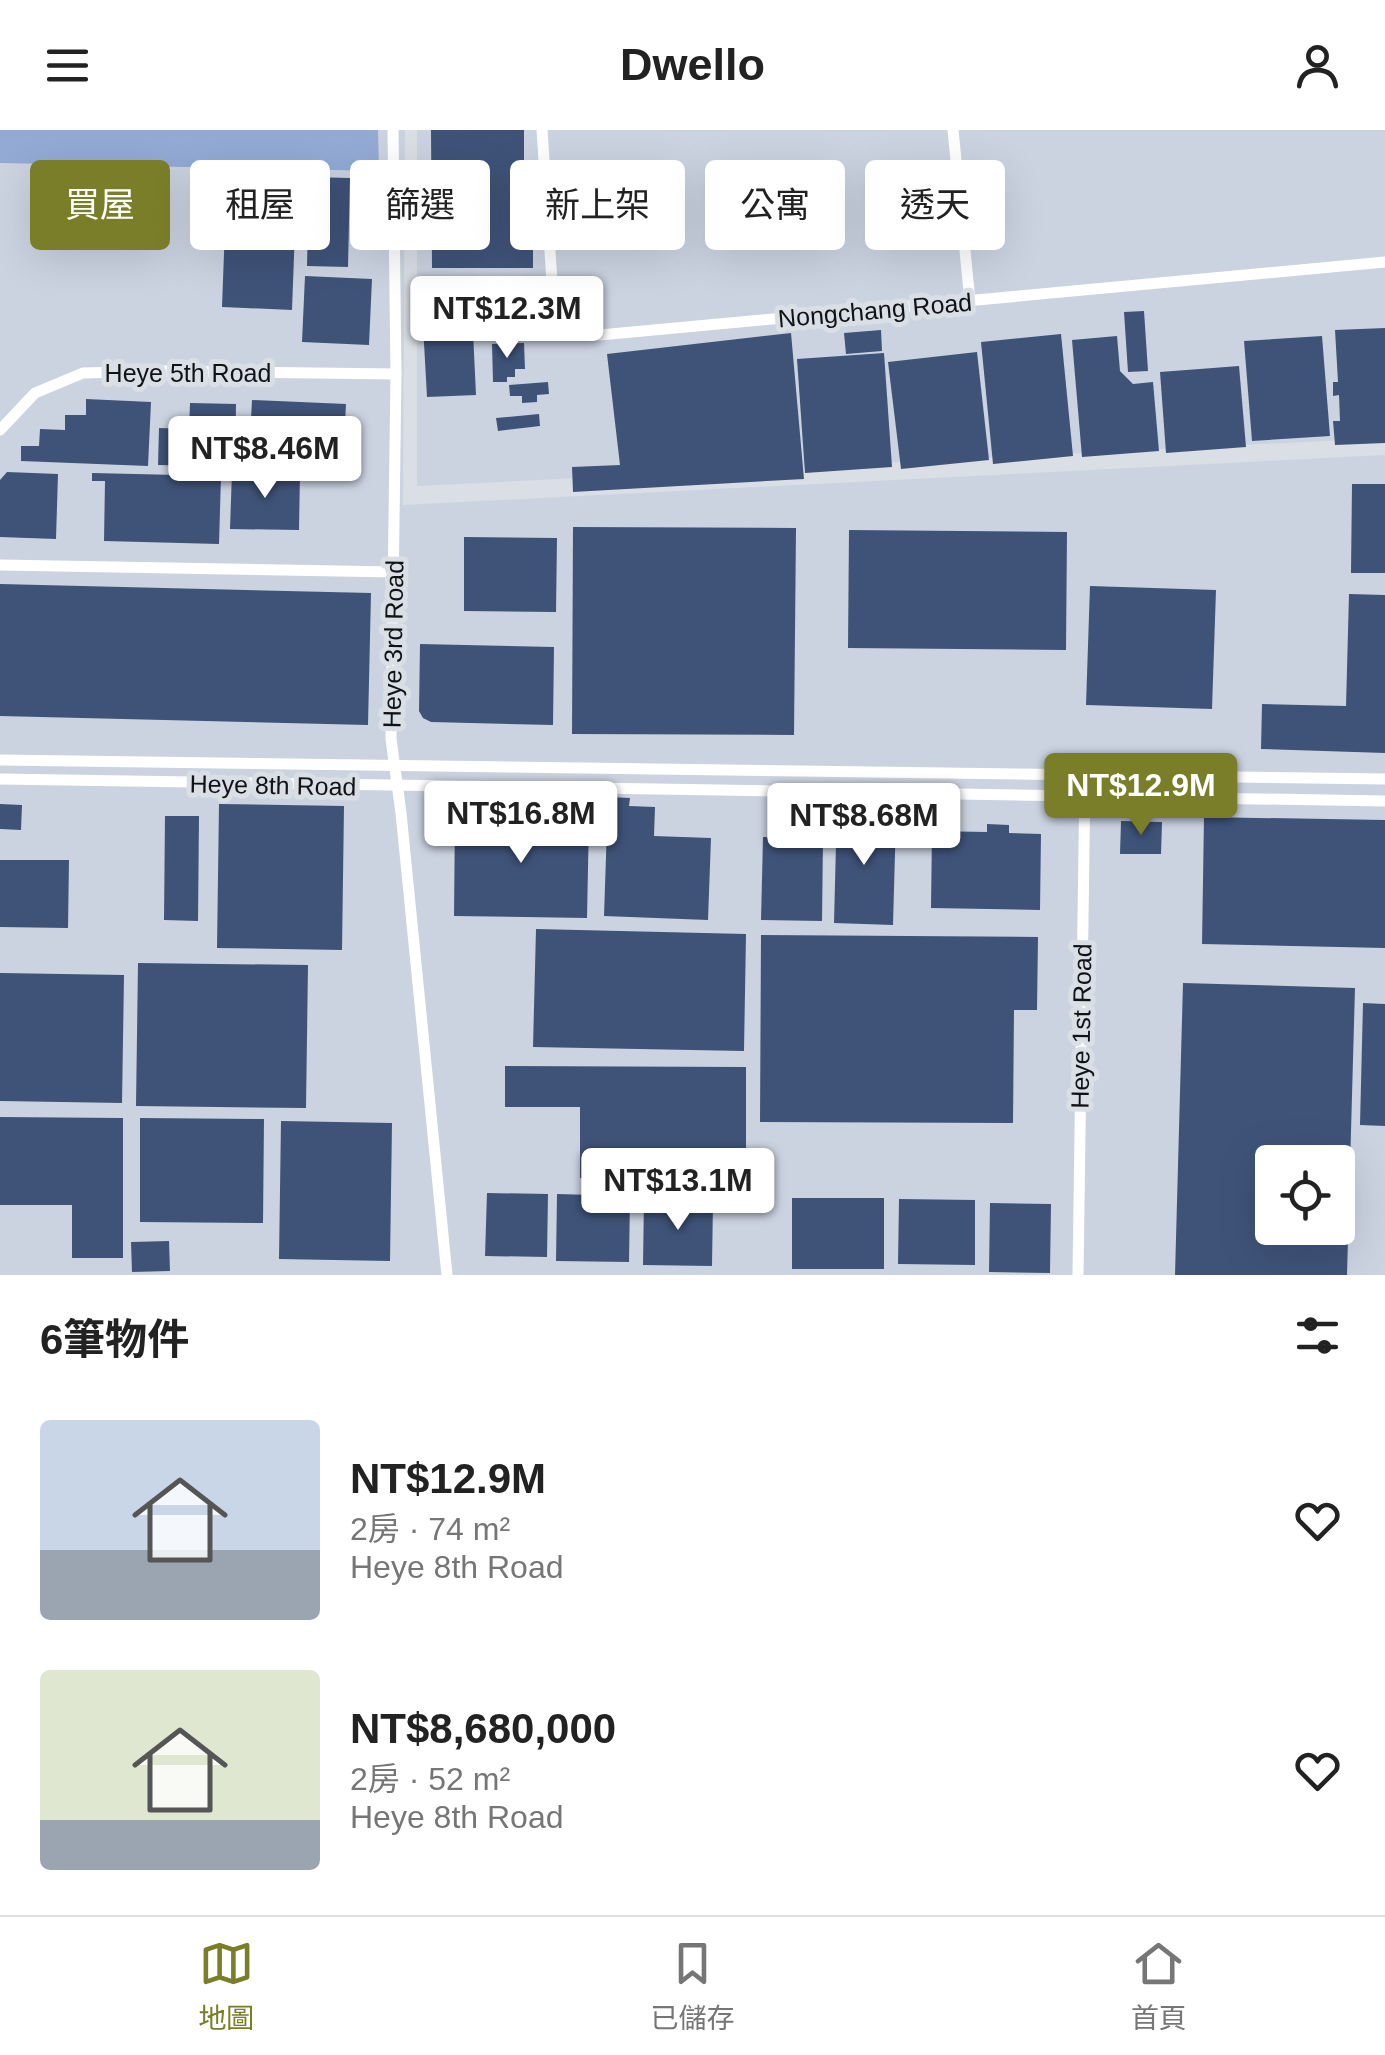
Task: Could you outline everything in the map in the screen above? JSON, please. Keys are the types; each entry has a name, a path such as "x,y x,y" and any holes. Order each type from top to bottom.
{"street":[{"name":"Heye 3rd Road","path":"394,130 396,374 391,733 447,1275"},
{"name":"Nongchang Road","path":"542,130 554,312 569,326 600,335 1385,262"},
{"path":"953,130 970,301"},
{"name":"Heye 5th Road","path":"0,430 35,392 84,373 396,374"},
{"path":"0,565 394,572"},
{"name":"Heye 8th Road","path":"0,760 1385,779"},
{"name":"Heye 1st Road","path":"1078,1275 1086,776"},
{"name":"Heye 8th Road","path":"0,779 1385,801"}],"shaded area":[{"path":"0,130 405,130 405,160 350,160 350,250 404,250 403,505 1385,455 1385,1275 0,1275"},
{"path":"0,130 378,130 379,160 350,160 350,170 330,170 330,160 190,160 190,167 170,167 170,160 0,163"},
{"path":"417,130 1385,130 1385,438 417,486 417,250 490,250 490,160 417,160"}],"building":[{"path":"431,130 524,130 524,160 510,160 510,250 533,250 533,268 432,268 432,250 490,250 490,160 431,160"},
{"path":"330,178 350,178 348,267 307,266 307,250 330,250"},
{"path":"224,250 294,250 292,310 222,307"},
{"path":"305,276 372,279 369,345 302,342"},
{"path":"536,283 538,329 473,332 476,395 427,397 421,289"},
{"path":"1144,311 1148,371 1128,372 1124,312"},
{"path":"1385,328 1385,443 1335,445 1333,421 1340,421 1339,395 1333,396 1333,382 1338,382 1335,330"},
{"path":"881,330 882,351 846,354 844,333"},
{"path":"791,333 804,479 573,492 572,467 620,465 607,354"},
{"path":"1061,334 1073,456 993,464 981,342"},
{"path":"1117,336 1120,371 1133,384 1153,382 1159,451 1082,457 1072,340"},
{"path":"1322,336 1330,436 1252,441 1244,341"},
{"path":"524,343 525,369 515,369 515,377 507,377 507,382 493,382 492,344"},
{"path":"977,352 989,460 901,469 888,362"},
{"path":"884,353 892,467 805,473 797,359"},
{"path":"1239,366 1246,447 1166,453 1160,372"},
{"path":"548,382 549,394 537,395 537,402 522,403 522,396 510,396 509,385"},
{"path":"86,399 151,402 148,466 21,461 21,446 39,446 40,429 65,430 65,415 86,415"},
{"path":"252,400 346,404 343,463 249,458"},
{"path":"190,403 236,404 235,467 158,465 159,428 189,429"},
{"path":"539,414 540,426 498,431 496,418"},
{"path":"232,471 300,473 299,530 230,529"},
{"path":"7,472 58,474 56,539 0,537 0,480"},
{"path":"92,473 221,476 219,544 104,541 105,481 92,481"},
{"path":"1352,484 1385,484 1385,573 1351,573"},
{"path":"573,527 796,528 794,735 572,734"},
{"path":"849,530 1067,532 1066,650 848,648"},
{"path":"464,537 557,538 556,612 464,611"},
{"path":"0,584 371,593 368,725 0,716"},
{"path":"1090,586 1216,590 1212,709 1086,705"},
{"path":"1349,594 1385,595 1385,753 1261,749 1262,704 1346,706"},
{"path":"420,644 554,647 553,725 431,722 423,718 419,711"},
{"path":"608,797 630,798 629,806 655,807 654,836 711,838 708,920 604,916"},
{"path":"0,804 22,805 21,830 0,829"},
{"path":"219,804 344,806 342,950 217,948"},
{"path":"837,804 856,804 856,816 896,817 893,925 834,923"},
{"path":"455,815 589,817 587,918 454,916"},
{"path":"165,816 199,816 198,921 164,920"},
{"path":"1204,817 1385,820 1385,948 1202,944"},
{"path":"1121,821 1162,822 1161,854 1120,854"},
{"path":"987,824 1009,825 1009,833 1041,834 1040,910 931,908 932,831 987,832"},
{"path":"763,837 823,838 822,921 761,920"},
{"path":"0,860 69,860 68,928 0,927"},
{"path":"536,929 746,934 744,1051 533,1047"},
{"path":"761,935 1038,937 1037,1010 1014,1010 1013,1123 760,1122"},
{"path":"138,963 308,965 306,1108 136,1106"},
{"path":"0,973 124,975 122,1103 0,1101"},
{"path":"1183,983 1355,988 1351,1145 1255,1145 1255,1245 1348,1245 1347,1275 1175,1275"},
{"path":"1363,1003 1385,1004 1385,1126 1360,1125"},
{"path":"505,1066 746,1067 746,1179 580,1178 580,1107 505,1107"},
{"path":"0,1117 123,1118 123,1258 72,1258 72,1205 0,1205"},
{"path":"140,1118 264,1119 263,1223 140,1222"},
{"path":"281,1121 392,1123 390,1261 279,1259"},
{"path":"487,1193 548,1194 547,1257 485,1256"},
{"path":"557,1194 630,1196 629,1262 556,1261"},
{"path":"792,1198 884,1198 884,1269 792,1269"},
{"path":"644,1199 713,1201 712,1266 643,1265"},
{"path":"899,1199 975,1200 975,1265 898,1264"},
{"path":"990,1203 1051,1204 1050,1273 989,1272"},
{"path":"169,1241 170,1271 132,1272 131,1242"}]}
